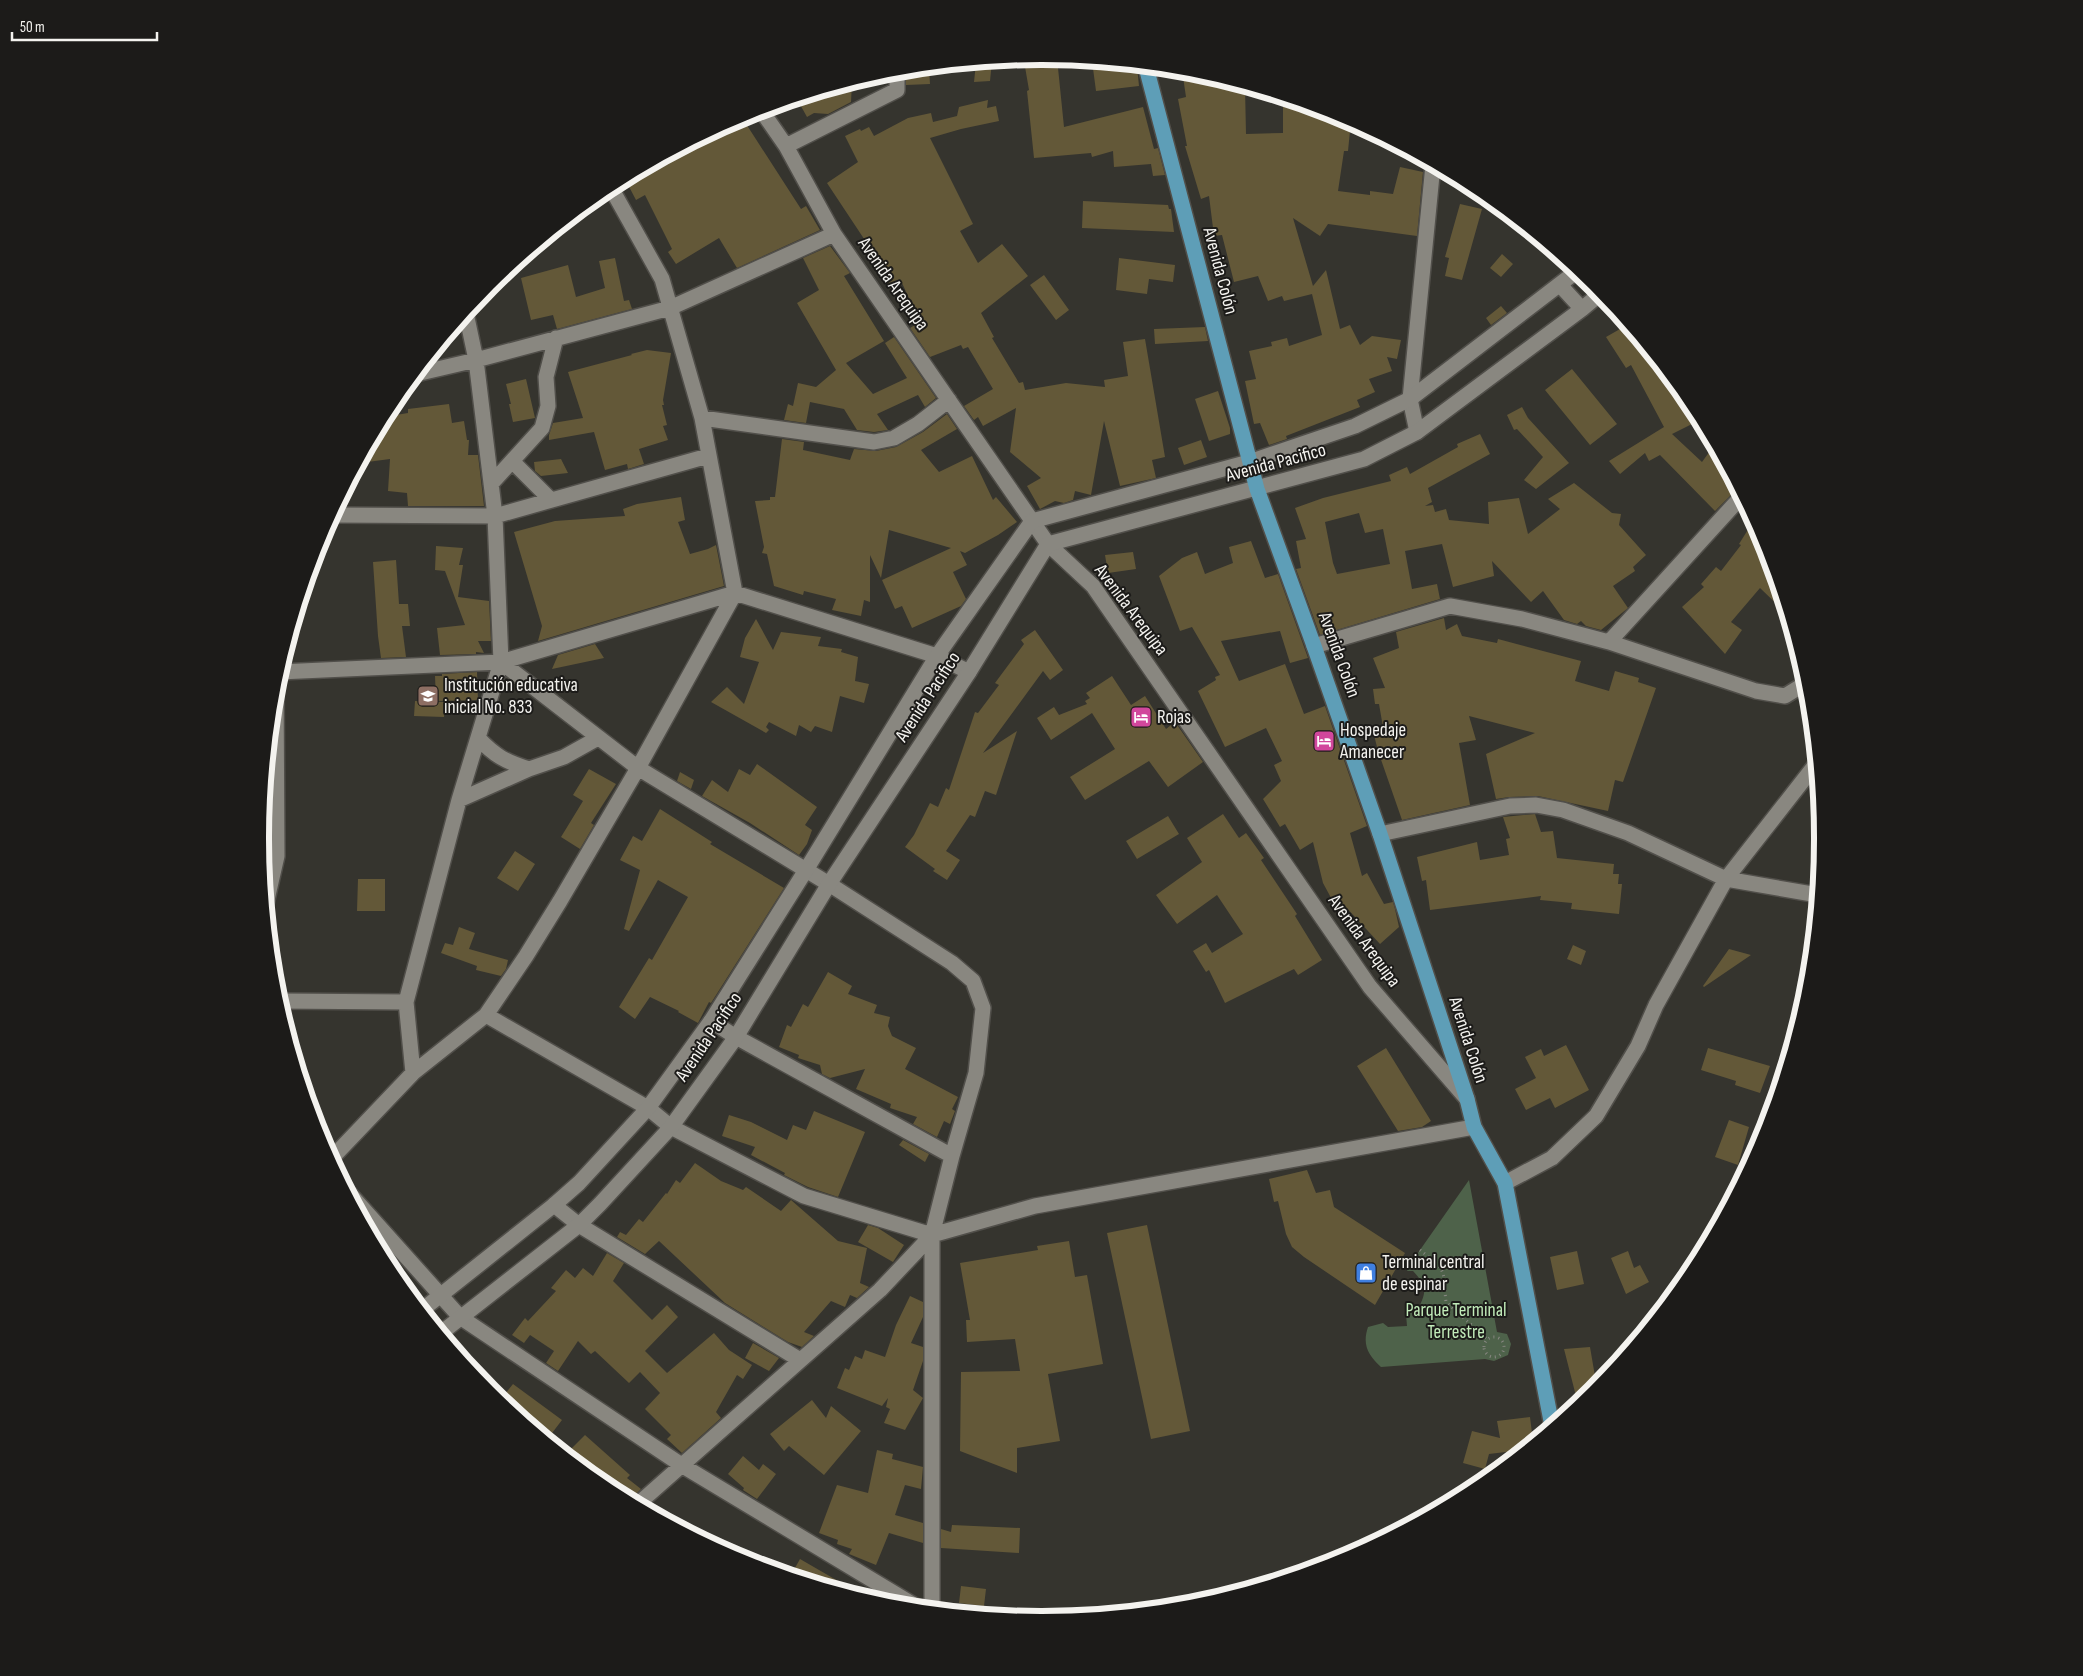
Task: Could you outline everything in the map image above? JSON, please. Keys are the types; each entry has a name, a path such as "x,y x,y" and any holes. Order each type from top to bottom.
{"main road":[{"name":"Avenida Colón","path":"1148,73 1257,489 1380,834 1474,1126 1505,1183 1551,1419"}],"street":[{"path":"786,146 897,90 897,79"},
{"name":"Avenida Arequipa","path":"766,117 786,146 834,234 1048,544 1093,586 1370,987 1466,1099"},
{"path":"1416,432 1410,399 1433,172"},
{"path":"336,1154 413,1073 486,1015 555,909 638,768 735,593 702,418 662,279 614,194"},
{"path":"425,372 670,308 834,234"},
{"name":"Avenida Pacifico","path":"426,1306 579,1183 648,1108 710,1021 806,870 936,656 1032,520 1250,462 1355,426 1410,399 1571,276"},
{"path":"1560,285 1582,309"},
{"name":"Avenida Pacifico","path":"445,1330 579,1225 671,1127 736,1037 829,884 969,672 1048,544 1364,459 1416,432 1595,298"},
{"path":"413,1073 406,1002 459,800 501,662 495,516 476,360 468,320"},
{"path":"491,484 542,428 548,406 546,378 556,338"},
{"path":"702,418 874,442 894,438 918,424 949,400"},
{"path":"339,515 495,516 708,456"},
{"path":"512,461 551,500"},
{"path":"1610,642 1737,501"},
{"path":"287,672 501,662 735,593 936,656 969,672"},
{"path":"1314,646 1450,606 1522,619 1610,642 1756,691 1785,696 1800,687"},
{"path":"501,662 638,768 829,884 952,962 973,981 983,1008 976,1073 932,1235 932,1603"},
{"path":"270,887 277,856 276,729"},
{"path":"478,738 489,750 504,761 529,769"},
{"path":"459,800 529,769 564,757 598,738"},
{"path":"1505,1183 1552,1158 1596,1116 1638,1046 1656,1004 1726,879 1811,770"},
{"path":"1380,834 1510,806 1536,806 1563,810 1628,833 1726,879 1812,894"},
{"path":"269,855 277,856"},
{"path":"286,1000 406,1002"},
{"path":"486,1015 648,1108 671,1127 804,1196 932,1235"},
{"path":"710,1021 952,1156"},
{"path":"643,1500 880,1290 932,1235 1035,1206 1474,1126"},
{"path":"554,1205 579,1225 800,1360"},
{"path":"364,1210 460,1317 683,1466 902,1598"}],"path":[{"path":"1420,1250 1437,1262 1445,1274 1446,1302 1486,1339"},
{"path":"1493,1336 1500,1338 1504,1344 1502,1354 1493,1357 1487,1354 1484,1349 1486,1339 1493,1336"}],"green space":[{"name":"Parque Terminal Terrestre","path":"1469,1180 1497,1332 1507,1334 1511,1344 1508,1355 1494,1361 1485,1359 1381,1367 1367,1349 1366,1333 1368,1327 1383,1323 1388,1327 1407,1326 1406,1314 1418,1309 1423,1298 1424,1289 1421,1281 1413,1271 1407,1271"}],"building":[{"path":"1025,66 1058,66 1064,127 1143,107 1154,149 1158,148 1165,175 1153,176 1151,164 1114,167 1113,151 1092,157 1091,153 1034,158 1027,91 1029,90"},
{"path":"991,67 990,81 974,82 975,69"},
{"path":"1093,67 1138,72 1139,86 1096,91"},
{"path":"929,74 930,84 906,85 906,78"},
{"path":"1183,79 1245,92 1246,134 1283,133 1283,104 1350,130 1348,151 1344,151 1338,191 1370,195 1370,191 1393,194 1400,167 1423,172 1417,236 1328,224 1320,236 1293,218 1313,286 1326,270 1340,329 1350,325 1360,345 1372,336 1401,340 1397,359 1387,357 1392,371 1369,379 1375,392 1357,400 1360,407 1286,436 1287,439 1269,445 1260,423 1254,424 1245,381 1256,379 1249,351 1272,346 1271,342 1287,338 1289,346 1322,335 1312,294 1284,301 1282,296 1268,301 1258,276 1234,282 1222,235 1214,236 1209,196 1201,199 1185,146 1187,146 1178,99 1186,97"},
{"path":"852,89 851,102 828,114 814,113 807,117 800,104"},
{"path":"988,100 987,108 996,106 999,121 930,138 973,224 960,231 978,263 1002,244 1028,276 981,313 994,337 992,338 1019,383 1023,382 1025,390 1066,383 1105,387 1104,380 1128,376 1123,342 1145,339 1165,457 1152,460 1156,478 1120,486 1104,421 1091,495 1075,491 1073,500 1064,503 1055,501 1040,509 1027,486 1041,478 1010,452 1016,408 983,426 978,417 974,420 964,406 993,389 968,347 963,349 961,345 930,357 910,328 920,322 902,283 890,289 878,268 882,266 827,183 858,162 845,136 869,127 874,136 908,118 931,113 933,122 957,116 959,107"},
{"path":"746,124 801,209 806,206 820,230 737,268 719,238 676,264 668,252 672,249 645,195 636,200 628,185 690,151"},
{"path":"1083,201 1168,205 1169,209 1171,209 1174,232 1082,228"},
{"path":"1460,204 1482,209 1462,280 1445,276 1449,258 1445,257"},
{"path":"830,246 850,273 844,276 884,341 846,363 873,394 907,378 885,343 894,337 936,398 925,407 918,395 877,414 888,430 874,432 857,430 844,409 810,402 806,423 784,420 788,404 793,406 798,383 816,387 836,370 797,303 819,290 803,258"},
{"path":"1502,254 1513,264 1501,277 1490,268"},
{"path":"615,258 624,301 629,300 632,309 557,329 553,315 531,320 521,278 568,265 576,297 605,288 599,261"},
{"path":"1119,258 1175,265 1173,282 1149,279 1147,294 1116,290"},
{"path":"1044,275 1069,310 1056,320 1030,285"},
{"path":"1501,306 1507,313 1491,325 1486,318"},
{"path":"1205,327 1208,341 1155,344 1154,329"},
{"path":"1623,328 1655,367 1693,423 1672,434 1702,462 1711,452 1733,493 1715,511 1660,455 1649,461 1645,453 1620,474 1609,461 1664,427 1631,365 1626,368 1606,337"},
{"path":"647,350 671,353 663,400 664,405 662,405 667,425 663,426 668,440 639,449 644,464 628,469 627,464 605,470 594,432 549,440 553,423 583,418 568,372"},
{"path":"1572,369 1617,424 1590,445 1545,390"},
{"path":"526,379 535,418 513,422 506,384"},
{"path":"1218,391 1230,428 1230,434 1209,441 1195,399"},
{"path":"449,404 452,423 464,421 467,440 469,440 468,455 478,455 484,506 408,506 407,493 388,491 390,459 366,462 395,415 408,413 408,409"},
{"path":"1522,407 1528,418 1569,463 1536,489 1524,480 1543,457 1517,429 1514,430 1507,415"},
{"path":"947,414 957,429 921,450 939,472 972,456 993,500 996,497 1017,522 965,553 960,551 967,565 953,572 966,599 961,606 912,628 902,606 895,609 882,580 951,548 889,530 881,578 870,555 870,602 864,600 861,616 832,610 836,599 804,591 803,595 774,586 767,554 762,553 764,547 755,501 770,500 770,497 775,497 782,439 804,442 803,450 850,460 854,449 876,451 896,447 923,432"},
{"path":"1480,434 1490,454 1428,488 1432,502 1425,506 1433,505 1435,512 1446,509 1449,520 1489,524 1488,502 1519,498 1528,534 1560,509 1548,499 1574,483 1612,513 1621,514 1619,525 1646,555 1633,567 1635,571 1613,586 1628,608 1601,630 1586,626 1581,621 1577,624 1564,620 1543,591 1531,602 1492,561 1494,576 1453,587 1442,544 1405,551 1412,589 1437,584 1440,599 1320,635 1296,569 1301,568 1296,541 1306,539 1295,508 1323,498 1391,481 1389,475 1407,467 1410,474 1458,447 1457,444","holes":["1359,513 1365,533 1383,529 1390,564 1337,574 1325,522"]},
{"path":"1201,440 1207,457 1184,465 1178,448"},
{"path":"561,459 568,473 541,476 535,471 534,462"},
{"path":"681,497 685,520 678,522 690,554 716,545 724,586 538,641 542,626 514,532 555,521 625,516 623,509 637,504"},
{"path":"1749,528 1756,542 1778,605 1760,588 1731,622 1742,630 1725,654 1682,607 1704,587 1701,584 1716,567 1721,571 1741,545 1739,544"},
{"path":"1251,541 1265,578 1278,574 1308,658 1290,663 1280,631 1221,641 1239,681 1285,664 1304,714 1325,706 1367,826 1350,833 1362,876 1367,873 1384,904 1393,902 1395,909 1399,927 1380,944 1343,904 1336,907 1323,883 1313,842 1300,850 1285,824 1280,827 1263,799 1281,781 1274,765 1282,761 1266,728 1225,747 1198,691 1216,680 1215,677 1220,675 1192,627 1180,631 1159,576 1182,558 1197,552 1205,574 1233,563 1229,547"},
{"path":"436,546 463,548 459,565 463,565 458,597 489,601 491,641 478,641 484,653 440,655 437,628 465,625 445,571 435,570"},
{"path":"1133,552 1136,569 1108,573 1105,555"},
{"path":"396,560 399,604 408,604 410,626 402,626 406,657 381,658 373,562"},
{"path":"1444,618 1446,630 1457,624 1462,636 1497,643 1498,639 1581,661 1575,681 1609,691 1615,671 1639,678 1638,682 1656,688 1623,782 1615,780 1608,811 1538,796 1496,799 1486,754 1535,733 1469,716 1476,740 1459,743 1470,805 1402,820 1374,735 1384,733 1379,704 1375,704 1373,689 1385,688 1373,658 1399,648 1396,632"},
{"path":"756,619 773,650 781,632 821,637 818,646 842,649 841,652 858,657 855,681 869,684 864,703 840,696 832,732 815,726 811,732 799,725 796,736 769,722 766,727 769,730 766,733 711,702 727,687 744,704 759,662 740,657 745,638"},
{"path":"1035,630 1063,670 1050,680 1043,671 983,753 1017,731 996,795 985,791 975,817 970,815 946,851 960,860 947,880 933,871 935,869 905,847 914,835 930,803 938,807 946,788 949,790 975,712 978,713 999,685 995,683 1024,644 1021,640"},
{"path":"595,644 604,658 552,669 558,655"},
{"path":"477,672 478,700 436,701 435,676"},
{"path":"1112,676 1131,705 1145,696 1166,729 1175,722 1203,762 1168,787 1149,761 1085,800 1070,777 1115,749 1092,713 1051,740 1037,718 1054,707 1059,715 1087,704 1085,701 1090,698 1086,693"},
{"path":"415,701 445,702 444,717 414,716"},
{"path":"757,764 817,807 805,825 812,830 807,844 799,855 750,823 702,796 712,780 728,792 739,769 750,775"},
{"path":"589,769 616,784 591,823 594,825 580,849 561,837 583,801 573,795"},
{"path":"680,772 694,780 691,789 677,781"},
{"path":"660,809 712,842 710,844 784,888 711,1003 709,1002 698,1023 679,1011 650,997 635,1019 619,1007 649,958 652,960 688,897 658,880 629,931 624,929 640,870 620,860 633,836 642,841"},
{"path":"1223,814 1239,838 1246,833 1264,858 1261,860 1297,914 1295,916 1322,960 1298,975 1294,969 1225,1003 1209,970 1206,972 1193,951 1206,943 1212,953 1243,934 1217,895 1177,924 1156,895 1202,862 1187,838"},
{"path":"1535,814 1541,832 1553,831 1557,858 1614,864 1613,874 1619,874 1618,884 1622,884 1619,914 1571,909 1572,903 1540,900 1541,896 1430,910 1426,880 1422,881 1417,857 1477,842 1480,860 1509,855 1506,839 1510,838 1503,817"},
{"path":"1168,816 1179,834 1137,859 1126,841"},
{"path":"515,851 535,864 518,891 497,878"},
{"path":"358,879 385,879 385,911 357,911"},
{"path":"459,927 475,933 469,949 508,960 506,969 501,976 476,970 477,966 441,953 445,943 453,945"},
{"path":"1573,945 1586,951 1581,965 1567,959"},
{"path":"1729,949 1751,955 1704,987 1703,986"},
{"path":"828,972 852,986 848,994 877,1005 874,1013 890,1017 888,1026 892,1036 916,1048 905,1069 958,1097 952,1109 955,1111 950,1124 944,1121 937,1137 913,1124 917,1117 890,1108 891,1104 856,1089 865,1069 830,1078 822,1074 820,1065 798,1058 799,1055 779,1047 787,1025 791,1027 803,1004 808,1007"},
{"path":"1566,1045 1589,1090 1555,1108 1550,1098 1526,1110 1515,1089 1536,1078 1525,1057 1541,1049 1544,1056"},
{"path":"1386,1048 1431,1121 1422,1127 1398,1131 1357,1066"},
{"path":"1708,1048 1770,1066 1760,1093 1735,1085 1736,1081 1701,1070"},
{"path":"814,1111 865,1132 838,1197 808,1187 784,1175 785,1173 751,1155 755,1147 722,1136 729,1115 751,1122 787,1140 793,1125 806,1130"},
{"path":"1729,1120 1749,1127 1738,1165 1715,1157"},
{"path":"903,1140 929,1154 925,1162 899,1145"},
{"path":"695,1163 721,1181 743,1190 746,1187 781,1211 791,1200 838,1241 867,1248 860,1283 869,1287 857,1298 850,1295 845,1307 831,1301 804,1332 814,1336 802,1347 788,1342 725,1303 659,1241 645,1254 617,1237 620,1232 626,1235 639,1219 643,1222 667,1194 676,1180 680,1183"},
{"path":"1307,1170 1316,1193 1330,1190 1334,1207 1405,1253 1375,1305 1292,1247 1286,1234 1278,1201 1274,1202 1269,1179"},
{"path":"868,1225 878,1228 904,1245 893,1262 858,1242"},
{"path":"1147,1225 1190,1431 1151,1439 1107,1233"},
{"path":"1069,1241 1075,1277 1087,1275 1103,1364 1048,1374 1060,1441 1017,1448 1017,1473 960,1451 961,1372 1020,1371 1015,1339 967,1342 966,1320 970,1320 960,1263 1038,1250 1037,1246"},
{"path":"1577,1251 1584,1284 1557,1290 1550,1257"},
{"path":"1628,1251 1634,1268 1640,1265 1649,1282 1626,1294 1611,1258"},
{"path":"607,1253 624,1263 613,1281 652,1320 667,1305 678,1317 645,1351 667,1373 714,1333 729,1350 752,1365 743,1379 737,1375 716,1412 721,1418 682,1453 667,1439 671,1435 645,1409 660,1393 640,1372 629,1383 595,1351 591,1354 578,1341 558,1371 546,1363 554,1351 530,1335 524,1343 512,1335 525,1318 528,1321 556,1291 551,1288 566,1270 575,1278 583,1268 593,1276"},
{"path":"910,1296 923,1302 923,1317 911,1343 923,1347 923,1361 913,1390 923,1398 905,1430 884,1423 890,1409 886,1407 888,1398 882,1406 837,1388 845,1368 849,1370 855,1356 862,1359 865,1350 885,1357 896,1325"},
{"path":"753,1343 779,1358 769,1371 745,1358"},
{"path":"1590,1347 1595,1377 1576,1396 1564,1349"},
{"path":"513,1384 562,1420 551,1435 505,1394"},
{"path":"812,1400 826,1418 831,1406 861,1431 824,1475 789,1446 784,1451 770,1434"},
{"path":"1530,1417 1532,1434 1512,1451 1489,1454 1485,1469 1463,1463 1472,1431 1500,1438 1497,1421"},
{"path":"585,1435 630,1475 627,1478 641,1489 635,1495 612,1481 570,1450"},
{"path":"877,1450 893,1454 892,1459 923,1467 921,1489 905,1485 895,1515 923,1523 923,1543 889,1533 876,1565 849,1554 852,1549 837,1544 838,1540 819,1533 837,1485 868,1493"},
{"path":"743,1456 759,1470 763,1464 776,1474 757,1499 743,1490 744,1488 728,1474"},
{"path":"952,1525 1020,1528 1019,1553 941,1548 941,1529 951,1532"},
{"path":"800,1559 845,1585 841,1585 794,1570"},
{"path":"961,1586 986,1589 984,1606 959,1603"}],"place":[{"name":"Institución educativa inicial No. 833","path":"428,696"},
{"name":"Rojas","path":"1141,717"},
{"name":"Hospedaje Amanecer","path":"1324,741"},
{"name":"Terminal central de espinar","path":"1366,1273"}]}
